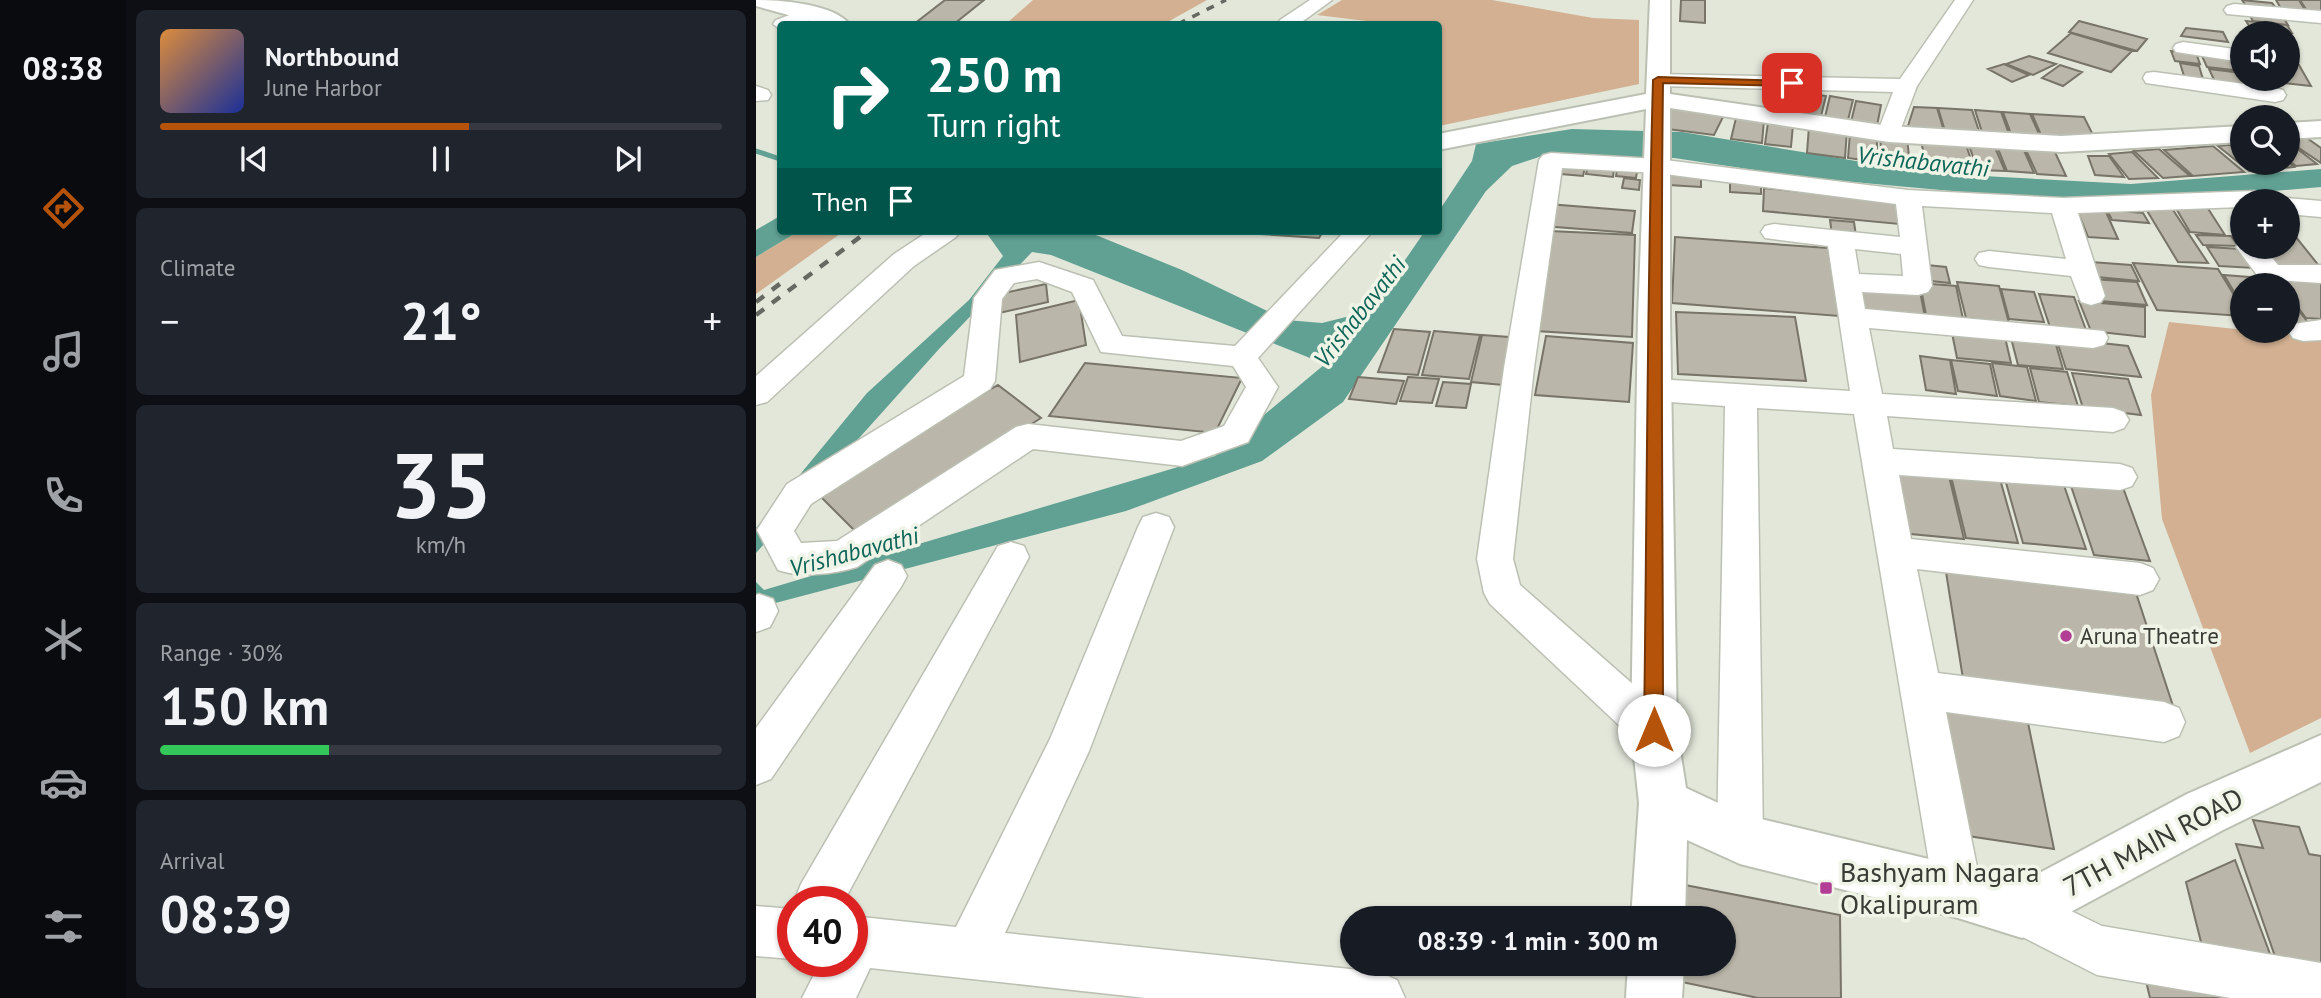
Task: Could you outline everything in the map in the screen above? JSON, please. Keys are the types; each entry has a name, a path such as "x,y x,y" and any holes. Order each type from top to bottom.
{"street":[{"path":"758,0 814,8 834,21"},
{"path":"1292,21 1323,0"},
{"path":"1659,906 1664,803 1654,730 1654,317 1660,0"},
{"path":"1889,134 1906,86 1964,0"},
{"path":"2232,5 2321,17"},
{"path":"2232,5 2239,21"},
{"path":"789,21 814,8"},
{"path":"2183,48 2230,54"},
{"path":"2154,78 2230,84"},
{"path":"1442,141 1658,98 1906,86"},
{"path":"1658,98 1889,134 2061,144 2230,135"},
{"path":"2300,127 2321,129"},
{"path":"1654,730 1503,593 1495,559 1519,368 1551,160 1657,166 1908,198 2063,206 2230,200"},
{"path":"1846,282 1917,286 1908,198"},
{"path":"2214,201 2230,222"},
{"path":"2063,206 2091,296"},
{"path":"2300,207 2321,209"},
{"path":"1774,232 1914,247"},
{"path":"756,394 904,260 941,235"},
{"path":"1242,357 1356,235"},
{"path":"1841,241 1846,282 1958,892"},
{"path":"1989,259 2082,269"},
{"path":"2259,259 2270,273 2321,274"},
{"path":"1039,270 1083,286 1112,345 1242,357 1262,387 1236,434 1182,454 1028,436 844,556 791,559 775,530 799,494 979,381 988,298 1005,276 1039,270"},
{"path":"1854,317 2092,338"},
{"path":"1656,390 2113,420"},
{"path":"1740,839 1741,396"},
{"path":"1880,461 2120,477"},
{"path":"970,953 1068,751 1156,527"},
{"path":"1896,552 2140,579"},
{"path":"826,886 1011,557"},
{"path":"756,764 888,576"},
{"path":"1920,691 2164,722"},
{"name":"7TH MAIN ROAD","path":"2022,911 2205,812 2321,758"},
{"path":"1664,803 1740,839 1958,892 2022,911 2097,950 2321,988"},
{"path":"756,930 777,932"},
{"path":"868,950 970,953 1306,994 1379,998"},
{"path":"1654,998 1655,976"},
{"path":"828,998 839,977"}],"shaded area":[{"path":"1033,0 1207,0 1169,21 1009,21"},
{"path":"1342,0 1492,0 1593,18 1639,20 1639,84 1442,125 1442,21 1366,21 1317,15"},
{"path":"792,235 838,235 756,294 756,257"},
{"path":"2169,322 2230,328 2230,343 2300,343 2300,336 2321,338 2321,718 2250,753 2162,519 2151,395"}],"water":[{"path":"1572,129 1682,132 1928,173 2131,184 2245,175 2300,175 2300,171 2321,169 2321,187 2230,189 2230,194 2062,201 1809,178 1674,158 1545,155 1512,166 1486,191 1343,402 1262,461 1126,511 756,608 756,582 764,590 1215,456 1325,364 1051,255 1032,252 939,349 756,553 756,528 867,393 969,300 1003,256 988,235 1096,235 1182,270 1286,320 1322,323 1370,311 1422,235 1442,235 1442,206 1472,161 1476,144"},
{"path":"777,218 777,235 792,235 756,257 756,230"}],"building":[{"path":"945,0 984,0 958,21 918,21"},
{"path":"1681,0 1705,0 1705,23 1680,21"},
{"path":"2242,0 2272,3 2277,9 2247,7"},
{"path":"2276,0 2299,0 2307,13 2282,10"},
{"path":"2300,0 2321,0 2321,15 2309,14"},
{"path":"2249,14 2283,17 2286,21 2253,21"},
{"path":"2079,21 2147,39 2137,51 2069,32"},
{"path":"2186,28 2223,32 2228,42 2181,36"},
{"path":"2071,33 2132,51 2111,72 2048,53"},
{"path":"2171,51 2196,53 2200,64 2175,61"},
{"path":"2201,54 2230,57 2230,70 2207,67"},
{"path":"2029,56 2056,64 2033,75 2006,64"},
{"path":"2180,63 2199,66 2203,79 2184,76"},
{"path":"2004,64 2029,75 2012,82 1988,69"},
{"path":"2060,65 2082,72 2063,86 2042,78"},
{"path":"2300,67 2311,86 2300,85"},
{"path":"2209,69 2230,72 2230,84 2215,82"},
{"path":"1799,92 1826,96 1821,116 1793,112"},
{"path":"1830,96 1853,100 1848,120 1825,117"},
{"path":"1856,101 1881,105 1877,126 1851,122"},
{"path":"1666,107 1723,117 1714,135 1668,129"},
{"path":"1914,107 1937,108 1944,131 1907,129"},
{"path":"1938,108 1972,110 1980,134 1945,131"},
{"path":"1975,110 2001,112 2009,134 1982,132"},
{"path":"2003,112 2030,114 2040,136 2011,134"},
{"path":"2032,114 2084,117 2095,139 2041,135"},
{"path":"1736,118 1764,120 1762,143 1731,139"},
{"path":"1768,122 1793,125 1791,147 1765,144"},
{"path":"1809,126 1847,130 1845,158 1807,153"},
{"path":"1850,133 1877,136 1877,162 1848,158"},
{"path":"1880,136 1907,138 1910,165 1882,163"},
{"path":"2300,136 2304,136 2321,148 2321,163 2300,149"},
{"path":"1920,140 1965,142 1976,174 1930,171"},
{"path":"1968,143 1994,145 2005,171 1978,170"},
{"path":"2230,145 2230,156 2218,146"},
{"path":"1997,146 2023,148 2034,173 2007,171"},
{"path":"2213,146 2230,160 2230,173 2193,176 2164,150"},
{"path":"2025,148 2054,150 2066,176 2037,174"},
{"path":"2159,149 2190,176 2163,178 2134,151"},
{"path":"2300,151 2317,164 2300,166"},
{"path":"2132,152 2158,178 2129,179 2109,154"},
{"path":"2088,156 2109,156 2124,177 2095,175"},
{"path":"1553,164 1585,167 1583,176 1550,173"},
{"path":"1588,167 1614,169 1613,177 1586,174"},
{"path":"1617,170 1637,172 1636,178 1616,176"},
{"path":"1670,170 1701,172 1701,187 1669,185"},
{"path":"1624,178 1640,180 1639,190 1622,188"},
{"path":"1730,181 1761,184 1761,194 1730,192"},
{"path":"1764,188 1896,201 1899,224 1763,211"},
{"path":"1548,204 1635,211 1632,233 1543,226"},
{"path":"2174,205 2207,207 2225,235 2190,232"},
{"path":"2146,209 2173,210 2208,263 2178,262"},
{"path":"2077,210 2106,212 2118,239 2088,237"},
{"path":"2107,210 2143,213 2149,223 2112,220"},
{"path":"1830,220 1854,222 1856,236 1832,235"},
{"path":"1550,231 1635,235 1632,337 1536,331"},
{"path":"1274,235 1321,235 1319,238"},
{"path":"2196,235 2230,236 2230,246 2203,245"},
{"path":"1675,237 1828,248 1839,316 1672,303"},
{"path":"2300,242 2320,267 2273,265 2268,259 2300,259"},
{"path":"2207,247 2230,248 2230,259 2248,259 2254,268 2219,266"},
{"path":"2091,262 2131,265 2139,281 2097,277"},
{"path":"2133,263 2218,269 2230,288 2230,315 2157,310"},
{"path":"1917,264 1946,267 1950,283 1921,280"},
{"path":"1858,276 1918,281 1925,317 1862,310"},
{"path":"2300,278 2321,278 2321,319 2306,318 2300,310"},
{"path":"2091,279 2137,282 2147,305 2100,301"},
{"path":"1957,282 1999,286 2009,323 1966,318"},
{"path":"1920,283 1956,286 1963,319 1926,315"},
{"path":"1046,284 1048,302 999,313 999,294"},
{"path":"2001,289 2034,292 2044,322 2009,319"},
{"path":"2039,294 2074,297 2086,330 2050,327"},
{"path":"1079,300 1086,345 1020,362 1016,315"},
{"path":"2079,301 2145,307 2145,337 2091,331"},
{"path":"1676,312 1795,317 1806,381 1678,374"},
{"path":"2300,312 2309,324 2300,323"},
{"path":"1951,328 2004,333 2011,363 1957,358"},
{"path":"1394,329 1430,332 1418,375 1378,372"},
{"path":"1434,331 1480,335 1469,379 1422,375"},
{"path":"2010,334 2054,338 2063,369 2018,365"},
{"path":"1482,335 1523,338 1514,386 1471,382"},
{"path":"1546,336 1633,343 1629,402 1535,395"},
{"path":"2056,338 2128,346 2141,377 2066,369"},
{"path":"1920,356 1950,360 1956,394 1926,390"},
{"path":"1951,360 1990,364 1997,396 1958,391"},
{"path":"1085,363 1242,378 1215,433 1049,416"},
{"path":"1992,363 2027,367 2036,401 2000,396"},
{"path":"2030,368 2067,372 2078,406 2039,402"},
{"path":"2072,373 2128,379 2141,415 2083,408"},
{"path":"1358,377 1404,381 1396,404 1349,399"},
{"path":"1408,377 1439,379 1432,403 1400,401"},
{"path":"1443,382 1471,384 1466,408 1436,406"},
{"path":"998,385 1041,418 857,533 816,492"},
{"path":"1887,463 1947,468 1964,539 1900,533"},
{"path":"1949,468 1998,472 2018,543 1966,538"},
{"path":"2003,472 2061,477 2086,549 2023,543"},
{"path":"2069,480 2122,485 2150,561 2094,555"},
{"path":"1945,566 2135,590 2176,715 1964,685"},
{"path":"1937,705 2027,718 2054,849 1955,834"},
{"path":"2253,820 2299,827 2309,854 2321,856 2321,972 2278,965 2236,844 2263,848"},
{"path":"2235,860 2273,962 2203,950 2186,882"},
{"path":"1685,885 1840,915 1841,998 1758,998 1677,981 1678,976 1736,976 1736,906 1684,906"},
{"path":"2142,964 2270,998 2150,998"}],"waterway":[{"path":"756,151 777,158"}],"railway":[{"path":"1184,21 1226,0"},
{"path":"756,315 863,235"},
{"path":"756,302 781,283"}],"place":[{"name":"Aruna Theatre","path":"2066,636"},
{"name":"Bashyam Nagara Okalipuram","path":"1826,888"}],"route":[{"path":"1654,730 1654,317 1658,80 1792,83"}],"water label":[{"name":"Vrishabavathi","path":"1923,162"},
{"name":"Vrishabavathi","path":"1360,312"},
{"name":"Vrishabavathi","path":"854,552"}]}
